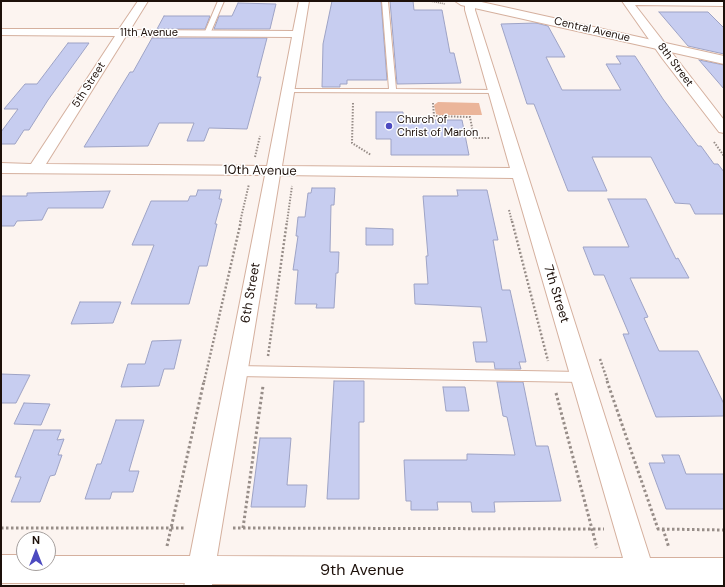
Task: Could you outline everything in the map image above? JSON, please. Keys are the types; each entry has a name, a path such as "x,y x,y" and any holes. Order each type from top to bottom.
{"street":[{"name":"5th Street","path":"35,169 144,1"},
{"name":"6th Street","path":"199,578 304,1"},
{"name":"Central Avenue","path":"467,2 724,60"},
{"name":"7th Street","path":"467,2 582,377 642,579"},
{"name":"8th Street","path":"628,2 724,129"},
{"path":"628,2 724,3"},
{"name":"11th Avenue","path":"1,32 298,34"},
{"name":"10th Avenue","path":"1,168 520,173"},
{"name":"9th Avenue","path":"1,569 199,578 642,579 724,572"}],"lane":[{"path":"207,34 222,1"},
{"path":"385,1 392,92"},
{"path":"287,91 495,92"},
{"path":"237,371 582,377"}],"path":[{"path":"353,92 352,143 376,159"},
{"path":"433,101 434,116 470,117 474,138 490,138"},
{"path":"167,549 250,178"},
{"path":"243,528 293,179"},
{"path":"1,528 190,528"},
{"path":"225,528 610,529"},
{"path":"651,529 724,530"},
{"path":"663,529 670,551"}],"shaded area":[{"path":"438,102 479,103 482,115 439,115 436,114 434,105"}],"building":[{"path":"332,1 381,1 387,80 347,80 347,84 340,84 340,87 322,87 323,44"},
{"path":"390,1 413,1 414,10 442,10 450,53 454,53 461,83 397,84"},
{"path":"238,3 276,4 270,29 214,29 219,16 232,16"},
{"path":"659,12 708,12 724,28 724,54 688,46"},
{"path":"164,16 210,16 205,29 157,29"},
{"path":"536,23 548,26 565,57 546,57 562,90 621,90 606,64 621,64 616,56 635,56 663,99 698,146 701,146 714,164 718,164 724,172 724,214 695,214 690,204 675,203 651,157 592,157 607,191 568,191 534,104 527,104 501,24"},
{"path":"152,38 267,38 257,77 261,77 247,129 209,128 204,141 187,141 194,123 159,123 148,146 84,147 130,72 133,72"},
{"path":"68,43 89,43 48,100 29,130 24,130 15,144 1,144 1,132 18,109 4,109 25,84 37,84"},
{"path":"699,60 724,65 724,89"},
{"name":"Church of Christ of Marion","path":"376,112 403,112 403,120 462,120 469,155 391,155 391,139 376,139"},
{"path":"312,188 335,188 334,205 331,205 330,252 339,252 334,308 316,308 317,304 295,304 298,270 293,270 298,236 296,236 298,217 305,217 308,193 311,193"},
{"path":"198,190 221,190 219,199 222,199 215,224 217,224 207,266 199,266 189,304 131,304 154,245 132,245 151,201 188,201 190,196 196,196"},
{"path":"457,190 487,190 498,240 493,240 502,290 510,290 526,362 519,362 521,369 495,369 494,362 476,362 473,342 487,342 481,307 415,304 414,284 428,284 426,256 428,256 423,196 458,196"},
{"path":"110,191 103,208 48,208 42,220 17,221 14,226 1,226 1,196 27,196 27,193"},
{"path":"608,199 646,199 676,259 678,258 689,278 630,278 648,317 644,318 659,351 698,351 724,404 724,416 656,417 623,334 629,334 604,275 594,275 583,247 629,247"},
{"path":"366,228 393,229 393,245 366,245"},
{"path":"80,302 121,302 113,323 71,324"},
{"path":"181,340 174,369 164,369 159,386 121,387 128,364 145,364 152,341"},
{"path":"1,374 30,375 16,403 1,403"},
{"path":"334,381 364,381 364,422 359,422 359,499 327,499"},
{"path":"497,382 523,382 536,446 548,446 561,501 494,502 495,512 472,512 471,502 437,502 438,510 411,510 411,501 406,501 404,460 467,460 467,454 515,455 507,417 503,416"},
{"path":"443,387 465,387 469,411 446,411"},
{"path":"24,403 50,404 41,425 14,424"},
{"path":"116,420 144,420 129,471 139,471 133,492 112,492 110,499 85,499 97,464 101,464"},
{"path":"34,430 61,430 57,440 64,439 58,455 62,455 55,475 50,476 40,502 11,502 21,477 15,477"},
{"path":"260,438 291,438 287,485 307,485 305,507 251,507"},
{"path":"662,455 679,455 686,474 724,474 724,509 666,509 649,463 665,463"}],"place":[{"name":"Church of Christ of Marion","path":"389,126"}]}
